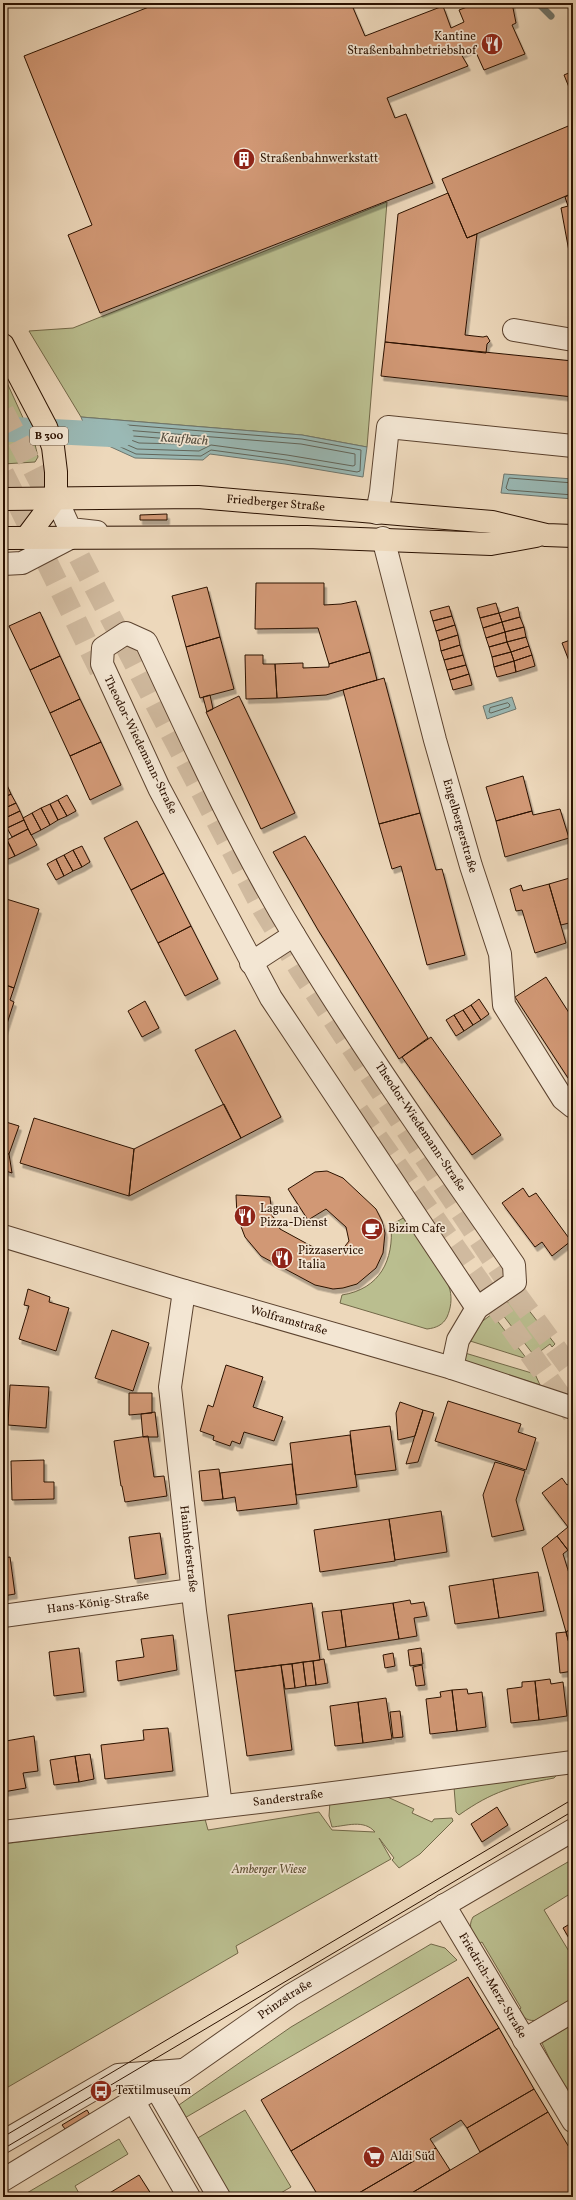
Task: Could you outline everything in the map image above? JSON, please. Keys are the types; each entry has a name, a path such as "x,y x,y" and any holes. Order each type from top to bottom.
{"main road":[{"name":"B 300","path":"3,345 46,427 53,447 56,472 56,498"},
{"name":"Friedberger Straße","path":"3,499 198,497 492,522 546,535"},
{"path":"26,538 56,498"},
{"name":"Friedberger Straße","path":"3,538 383,538 491,544 546,535 573,536"}],"street":[{"path":"514,330 573,340"},
{"path":"377,513 381,492 388,427 573,446"},
{"path":"56,498 70,529 93,532 486,538 546,535"},
{"name":"Friedberger Straße","path":"3,564 22,563 72,537"},
{"name":"Engelbergerstraße","path":"383,538 435,740 471,866 500,954 504,1005 568,1103"},
{"name":"Theodor-Wiedemann-Straße","path":"452,1368 458,1340 477,1308 515,1282 514,1265 431,1145 294,935 247,853 146,642 126,632 103,648 102,664 104,672 159,788 271,998 312,1062 477,1308"},
{"path":"251,963 294,935"},
{"name":"Wolframstraße","path":"3,1236 184,1291 452,1368 573,1408"},
{"name":"Hainhoferstraße","path":"184,1291 170,1387 192,1590 221,1806"},
{"name":"Hans-König-Straße","path":"3,1616 192,1590"},
{"name":"Sanderstraße","path":"3,1832 573,1762"},
{"name":"Prinzstraße","path":"3,2180 156,2088 291,1995 573,1830"},
{"name":"Friedrich-Merz-Straße","path":"444,1905 524,2040 573,2012"},
{"path":"524,2040 573,2121"},
{"path":"3,2142 118,2075 184,2070"},
{"path":"156,2088 219,2197"},
{"path":"134,2102 188,2197"}],"green space":[{"path":"387,202 367,447 302,435 81,417 29,331 73,328"},
{"path":"3,374 24,420 3,419"},
{"path":"3,440 34,440 38,457 35,462 3,464"},
{"path":"405,1217 442,1272 450,1290 451,1304 447,1317 439,1326 433,1328 427,1329 340,1303 342,1295 355,1292 366,1286 382,1271 390,1250 391,1225"},
{"path":"517,1295 555,1344 552,1347 550,1344 538,1353 540,1355 536,1358 499,1310"},
{"path":"492,1314 527,1359 467,1340 472,1329"},
{"path":"465,1353 535,1374 540,1385 464,1361"},
{"path":"558,1774 554,1778 504,1790 482,1800 459,1815 456,1812 454,1787"},
{"name":"Amberger Wiese","path":"383,1795 414,1809 412,1813 432,1822 434,1819 452,1818 453,1821 420,1854 399,1868 392,1860 394,1858 379,1838 391,1859 236,1946 238,1953 3,2090 3,1844 205,1819 208,1830 319,1812 332,1830 375,1832 371,1828 360,1824 332,1827 329,1816 330,1801"},
{"path":"573,1859 573,1892 544,1910 573,1958 573,1999 538,2020 529,2020 518,2011 521,2008 482,1942 478,1944 471,1931 471,1921 473,1917"},
{"path":"431,1944 445,1948 457,1960 183,2119 176,2107 291,2027"},
{"path":"573,2024 573,2098 554,2068 542,2043"},
{"path":"245,2110 291,2187 274,2197 230,2197 196,2139"},
{"path":"119,2139 128,2154 75,2186 81,2197 20,2197"}],"water":[{"path":"81,417 302,435 367,447 363,477 285,464 210,454 203,460 135,458 89,437"},
{"path":"3,419 24,420 34,440 3,440"},
{"path":"504,474 573,479 573,499 501,493"},
{"path":"512,697 516,709 487,719 483,706"}],"building":[{"name":"Straßenbahnwerkstatt","path":"159,3 351,3 365,36 443,6 451,28 464,22 459,10 478,3 512,3 516,23 512,25 525,54 484,70 474,48 461,54 468,66 387,98 395,118 406,114 433,183 100,313 68,235 92,225 24,56"},
{"path":"573,71 573,97 564,75"},
{"path":"573,124 573,193 467,238 442,179"},
{"path":"448,193 467,238 477,234 465,335 487,336 490,341 487,344 486,353 385,342 398,214"},
{"path":"573,193 573,273 561,208 568,206 565,197"},
{"path":"385,342 573,361 573,397 381,376"},
{"path":"167,514 167,520 140,520 140,515"},
{"path":"256,583 324,583 324,605 356,601 370,652 329,664 318,628 255,629"},
{"path":"207,587 220,637 186,647 172,596"},
{"path":"496,603 499,613 480,618 477,608"},
{"path":"449,606 452,616 433,621 430,611"},
{"path":"518,607 520,617 502,622 499,613"},
{"path":"40,612 60,656 30,670 9,626"},
{"path":"499,613 502,622 483,628 480,618"},
{"path":"452,616 455,625 436,631 433,621"},
{"path":"520,617 524,627 505,632 502,622"},
{"path":"502,622 505,632 486,638 483,628"},
{"path":"455,625 458,635 439,641 436,631"},
{"path":"524,627 526,637 507,642 505,632"},
{"path":"505,632 507,642 489,647 486,638"},
{"path":"458,635 460,645 441,651 439,641"},
{"path":"220,637 234,689 200,698 186,647"},
{"path":"526,637 529,646 511,652 507,642"},
{"path":"573,639 573,671 562,643"},
{"path":"507,642 511,652 492,657 489,647"},
{"path":"460,645 463,655 444,660 441,651"},
{"path":"529,646 532,655 514,661 511,652"},
{"path":"370,652 377,680 326,695 277,698 275,664 303,663 303,668 329,667 329,664"},
{"path":"511,652 514,661 494,667 492,657"},
{"path":"245,655 263,655 263,664 275,664 277,698 246,699"},
{"path":"463,655 466,665 447,670 444,660"},
{"path":"532,655 535,666 516,672 514,661"},
{"path":"60,656 80,699 50,713 30,670"},
{"path":"514,661 516,672 497,677 494,667"},
{"path":"466,665 469,674 450,680 447,670"},
{"path":"469,674 472,685 453,690 450,680"},
{"path":"384,678 420,813 379,824 343,690"},
{"path":"210,695 213,709 207,712 203,697"},
{"path":"239,696 295,813 261,829 206,712"},
{"path":"80,699 101,742 70,756 50,713"},
{"path":"101,742 121,785 90,800 70,756"},
{"path":"523,776 532,811 496,821 486,787"},
{"path":"7,785 11,794 3,798 3,787"},
{"path":"11,794 16,803 3,809 3,798"},
{"path":"67,795 76,811 67,816 58,800"},
{"path":"58,800 67,816 58,820 50,804"},
{"path":"16,803 20,811 3,819 3,809"},
{"path":"50,804 58,820 50,825 41,808"},
{"path":"41,808 50,825 41,830 32,813"},
{"path":"560,809 569,838 505,857 496,821 532,811 533,815"},
{"path":"20,811 24,820 7,828 3,819"},
{"path":"32,813 41,830 31,835 23,818"},
{"path":"420,813 436,870 442,869 465,955 427,965 401,866 392,869 379,824"},
{"path":"24,820 28,829 12,837 7,828"},
{"path":"137,821 164,873 131,890 104,838"},
{"path":"28,829 37,845 15,856 7,840"},
{"path":"305,836 428,1038 399,1059 318,930 273,852"},
{"path":"7,840 15,856 6,860 3,855 3,841"},
{"path":"82,846 90,862 82,867 73,850"},
{"path":"73,850 82,867 73,871 64,855"},
{"path":"64,855 73,871 64,876 56,859"},
{"path":"56,859 64,876 56,880 47,864"},
{"path":"164,873 191,926 158,943 131,890"},
{"path":"573,877 573,922 561,925 549,884"},
{"path":"549,884 566,943 535,953 522,910 516,911 510,889 521,885 523,891"},
{"path":"3,898 39,909 14,988 3,984"},
{"path":"191,926 218,979 185,996 158,943"},
{"path":"546,977 573,1019 573,1075 568,1078 515,997"},
{"path":"3,984 14,988 10,1000 14,1002 3,1036"},
{"path":"479,999 489,1014 481,1020 471,1005"},
{"path":"145,1001 159,1028 142,1037 128,1011"},
{"path":"471,1005 481,1020 473,1025 463,1010"},
{"path":"463,1010 473,1025 464,1031 454,1015"},
{"path":"454,1015 464,1031 456,1036 446,1020"},
{"path":"235,1030 281,1117 241,1138 195,1050"},
{"path":"431,1037 501,1135 472,1155 402,1057"},
{"path":"224,1104 241,1138 129,1196 134,1149"},
{"path":"34,1118 134,1149 129,1196 20,1163"},
{"path":"6,1122 19,1126 9,1154 3,1153 3,1130"},
{"path":"3,1152 9,1154 12,1173 3,1170"},
{"path":"327,1171 343,1178 376,1209 382,1221 385,1233 383,1253 376,1268 357,1284 333,1289 315,1285 261,1256 245,1237 237,1216 236,1195 270,1197 272,1215 280,1229 324,1253 339,1254 349,1241 346,1227 326,1209 308,1220 288,1189 315,1172"},
{"path":"523,1188 529,1197 536,1193 571,1241 552,1256 542,1242 535,1247 502,1203"},
{"path":"28,1289 50,1297 49,1302 69,1308 56,1351 19,1339 29,1306 24,1305"},
{"path":"112,1330 149,1343 133,1391 95,1378"},
{"path":"226,1365 263,1377 253,1407 283,1417 274,1441 244,1432 240,1444 232,1441 230,1446 213,1440 214,1436 200,1431 208,1405 213,1407"},
{"path":"10,1385 49,1387 46,1428 8,1425"},
{"path":"129,1393 152,1393 152,1413 129,1415"},
{"path":"448,1401 521,1424 518,1432 536,1438 526,1470 435,1441"},
{"path":"400,1402 423,1410 415,1436 398,1440 396,1413"},
{"path":"423,1410 434,1413 418,1462 406,1464"},
{"path":"155,1412 158,1437 143,1437 141,1414"},
{"path":"390,1426 396,1470 355,1475 350,1431"},
{"path":"350,1435 357,1487 296,1495 290,1443"},
{"path":"148,1436 154,1477 164,1476 167,1496 125,1502 114,1441"},
{"path":"44,1460 44,1482 54,1482 54,1499 12,1500 11,1461"},
{"path":"495,1462 525,1471 516,1500 524,1530 492,1537 483,1495"},
{"path":"292,1464 297,1504 237,1511 235,1497 223,1499 220,1473"},
{"path":"219,1469 223,1499 202,1501 199,1471"},
{"path":"562,1478 567,1485 573,1481 573,1557 557,1536 568,1527 542,1493"},
{"path":"441,1511 447,1552 395,1560 389,1519"},
{"path":"389,1519 395,1561 320,1572 314,1530"},
{"path":"160,1533 166,1574 135,1579 129,1537"},
{"path":"557,1536 568,1550 563,1554 573,1586 573,1595 571,1597 573,1600 573,1627 566,1632 542,1548"},
{"path":"10,1557 15,1594 3,1596 3,1558"},
{"path":"538,1572 544,1611 499,1618 493,1579"},
{"path":"493,1579 499,1618 455,1624 449,1586"},
{"path":"410,1600 411,1604 424,1602 427,1616 414,1618 417,1636 399,1639 393,1603"},
{"path":"312,1603 320,1660 235,1671 228,1615"},
{"path":"393,1603 399,1639 346,1647 341,1610"},
{"path":"341,1610 346,1647 328,1650 322,1612"},
{"path":"573,1627 573,1658 566,1632"},
{"path":"566,1632 573,1658 573,1671 560,1673 556,1633"},
{"path":"173,1635 177,1670 118,1681 116,1661 144,1657 141,1639"},
{"path":"79,1648 84,1692 54,1696 49,1652"},
{"path":"421,1648 423,1664 410,1666 408,1650"},
{"path":"393,1653 395,1666 385,1668 383,1655"},
{"path":"324,1659 328,1683 316,1685 313,1661"},
{"path":"313,1661 316,1685 306,1686 303,1662"},
{"path":"303,1662 306,1686 295,1688 292,1664"},
{"path":"292,1664 295,1688 285,1689 281,1665"},
{"path":"281,1665 292,1750 247,1756 235,1671"},
{"path":"422,1665 425,1685 416,1686 413,1667"},
{"path":"550,1679 551,1684 563,1682 567,1716 539,1720 535,1681"},
{"path":"535,1681 539,1720 511,1723 507,1689 522,1687 522,1682"},
{"path":"467,1689 468,1694 482,1692 486,1727 457,1731 452,1690"},
{"path":"452,1690 457,1731 430,1734 426,1699 441,1697 440,1692"},
{"path":"386,1698 392,1739 363,1743 358,1702"},
{"path":"358,1702 363,1743 335,1746 330,1706"},
{"path":"400,1711 403,1737 393,1738 390,1712"},
{"path":"168,1728 173,1771 105,1779 101,1745 144,1740 143,1730"},
{"path":"34,1736 38,1771 23,1773 26,1788 3,1792 3,1753 7,1752 6,1741"},
{"path":"90,1754 94,1779 79,1782 75,1756"},
{"path":"75,1756 79,1782 54,1785 50,1760"},
{"path":"497,1807 508,1825 482,1842 471,1824"},
{"path":"573,1922 573,1945 563,1928"},
{"path":"468,1977 499,2028 291,2151 261,2100"},
{"path":"499,2028 534,2089 467,2128 461,2120 430,2139 436,2148 352,2197 319,2197 291,2151"},
{"path":"534,2089 548,2112 480,2152 467,2128"},
{"path":"87,2110 90,2115 65,2129 62,2125"},
{"path":"548,2112 573,2154 573,2197 405,2197"},
{"path":"436,2148 450,2170 405,2197 352,2197"},
{"path":"139,2175 153,2197 103,2197"}],"waterway":[{"path":"538,3 551,16"},
{"name":"Kaufbach","path":"3,429 121,435"}],"tunnel":[{"path":"3,411 263,909 301,971 515,1293 573,1372"},
{"path":"3,473 104,678"},
{"path":"358,1111 573,1414"}],"tram line":[{"path":"3,2137 573,1799"},
{"path":"3,2149 573,1811"}],"place":[{"name":"Kantine Straßenbahnbetriebshof","path":"492,44"},
{"name":"Straßenbahnwerkstatt","path":"244,159"},
{"name":"Laguna Pizza-Dienst","path":"245,1216"},
{"name":"Bizim Cafe","path":"372,1229"},
{"name":"Pizzaservice Italia","path":"282,1258"},
{"name":"Textilmuseum","path":"101,2091"},
{"name":"Aldi Süd","path":"374,2157"}]}
